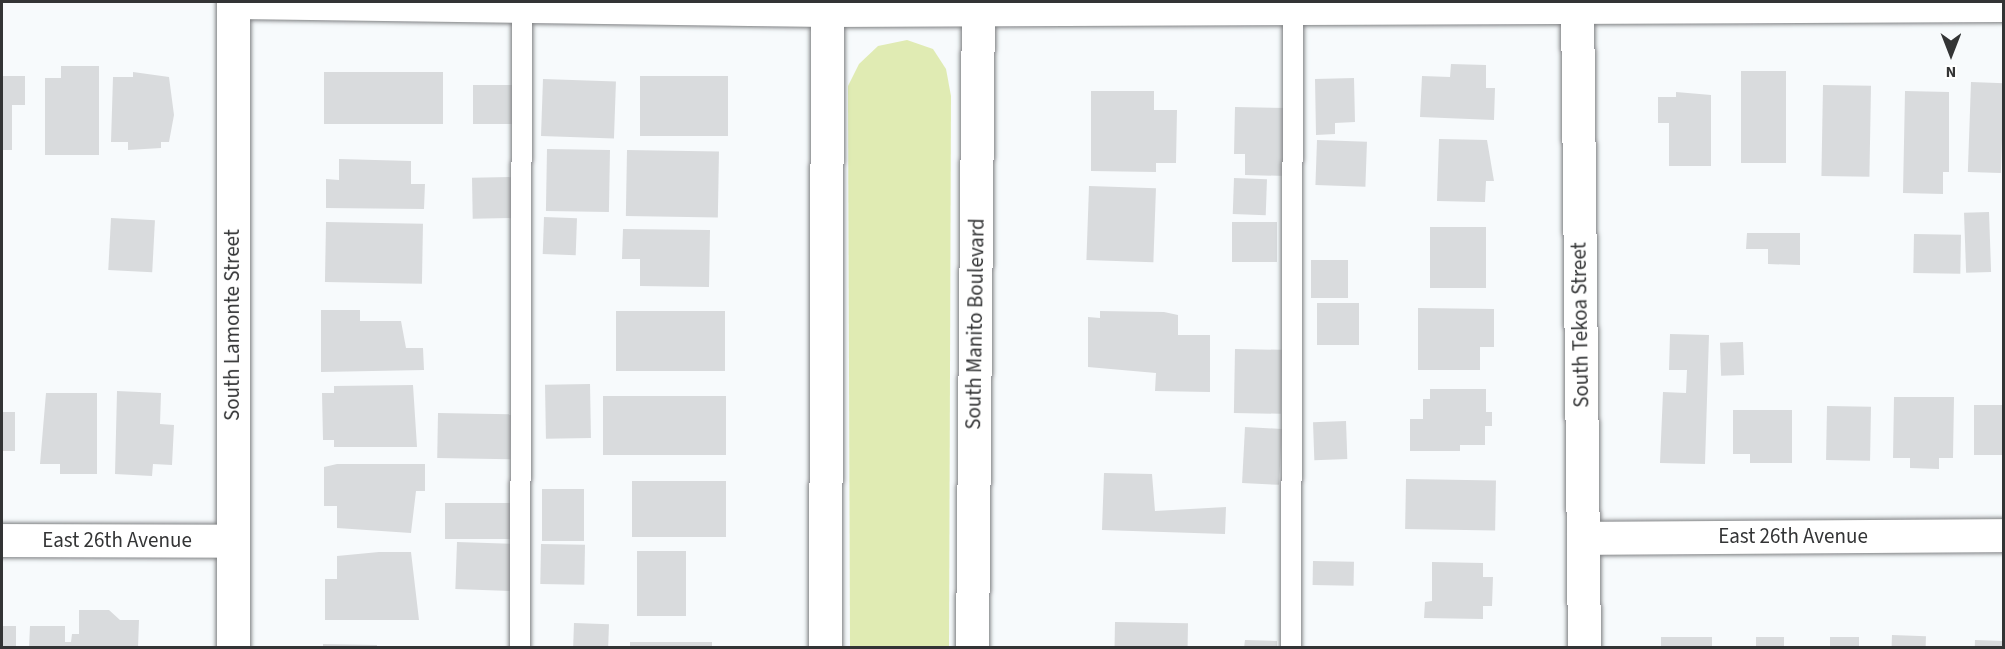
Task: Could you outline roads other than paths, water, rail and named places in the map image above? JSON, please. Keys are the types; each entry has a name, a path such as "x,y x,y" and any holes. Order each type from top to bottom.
{"street":[{"path":"235,2 827,6 1577,3 2004,5"},
{"name":"South Lamonte Street","path":"233,648 235,2"},
{"name":"South Tekoa Street","path":"1577,3 1584,648"},
{"path":"825,648 827,6"},
{"name":"South Manito Boulevard","path":"972,648 978,6"},
{"name":"East 26th Avenue","path":"1583,538 2004,535"},
{"name":"East 26th Avenue","path":"2,540 232,541"}],"lane":[{"path":"520,648 522,4"},
{"path":"1291,648 1293,4"}]}
